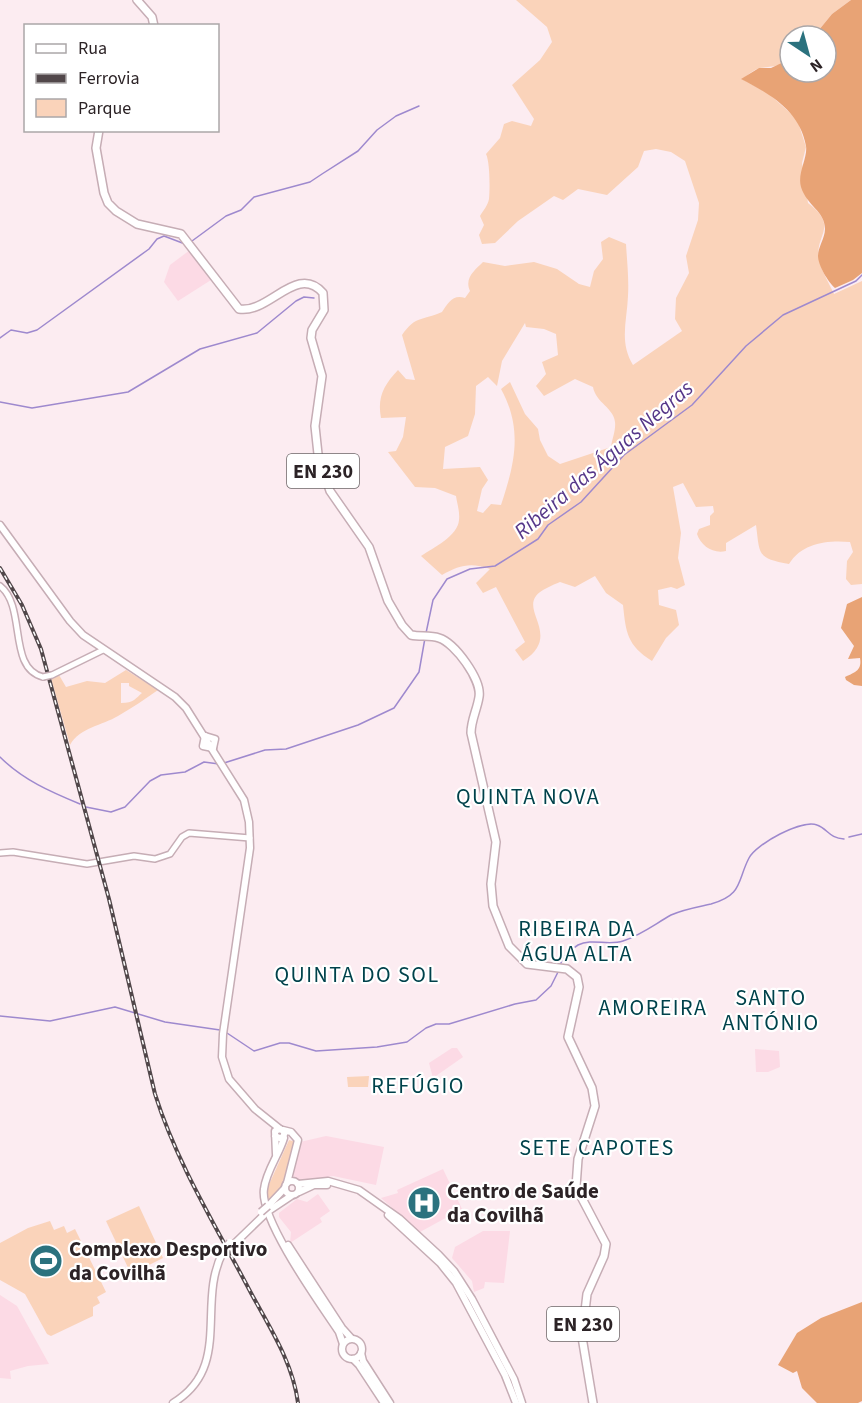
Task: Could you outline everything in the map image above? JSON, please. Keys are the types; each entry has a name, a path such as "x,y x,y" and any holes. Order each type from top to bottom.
{"main road":[{"path":"137,0 149,12 153,24"},
{"name":"EN 230","path":"99,132 96,148 104,193 108,202 116,211 137,224 173,230 189,242 233,304 239,309 257,308 299,282 308,282 323,293 324,310 312,330 311,338 322,376 315,435 325,480 336,502 369,548 393,612 408,632 442,639 454,649 473,673 480,690 471,722 471,733 496,842 491,884 496,915 508,946 519,959 536,967 567,969 576,977 579,987 568,1037 592,1088 595,1106 578,1160 576,1187 606,1244 604,1256 587,1294 582,1337 593,1403"},
{"path":"0,525 20,553 20,560 26,561 69,621 103,650 176,697 206,736 215,739 217,743 213,748 244,800 250,827 243,838 250,848 222,1053 226,1072 232,1084 280,1134 294,1136 298,1140 298,1147 286,1185 269,1208"},
{"path":"280,1134 276,1155 264,1189 267,1215 341,1327 351,1338 360,1342 363,1361 390,1403"},
{"path":"291,1172 299,1192"},
{"path":"286,1185 328,1181 359,1190 400,1219 439,1255 454,1271 472,1299 514,1379 522,1403"},
{"path":"286,1185 291,1196"},
{"path":"173,1403 194,1386 205,1367 210,1342 214,1278 224,1254 231,1244 269,1208 306,1187 324,1185 356,1192 381,1208 448,1272 464,1295 505,1375 516,1403"},
{"path":"280,1235 339,1332 343,1344 343,1355 361,1367 384,1403"},
{"path":"180,1403 200,1384 210,1362 215,1332 216,1288 224,1254"},
{"path":"343,1344 351,1338"},
{"path":"352,1359 361,1353"}],"street":[{"path":"0,586 13,601 24,659 32,673 43,677 52,675 103,650"},
{"path":"0,853 13,852 87,864 134,856 161,859 170,854 182,837 189,833 243,838"}],"shaded area":[{"path":"851,0 862,0 862,273 835,288 829,282 818,260 825,232 824,223 801,187 800,176 806,151 803,134 782,105 741,79 759,68 771,68 778,65 778,84 838,84 838,24 824,24 832,14"},
{"path":"190,250 211,280 178,301 164,282 170,265"},
{"path":"862,597 862,686 854,685 846,680 845,677 859,668 860,658 848,659 854,646 841,628 847,604"},
{"path":"452,1048 457,1048 463,1057 433,1078 429,1063"},
{"path":"755,1049 779,1051 780,1067 768,1072 756,1072"},
{"path":"326,1136 384,1147 376,1185 333,1176 301,1182 295,1179 293,1174 300,1142"},
{"name":"Centro de Saúde da Covilhã","path":"443,1169 462,1209 420,1232 381,1198 398,1193 397,1190"},
{"path":"318,1194 330,1211 320,1218 322,1222 290,1243 291,1232 279,1217 279,1213 297,1199 307,1202"},
{"path":"483,1231 510,1231 504,1283 485,1282 484,1288 474,1292 472,1281 452,1258 455,1247"},
{"path":"0,1295 17,1306 49,1364 10,1371 11,1379 0,1378"},
{"path":"862,1302 862,1401 858,1403 817,1403 802,1388 797,1371 793,1373 778,1365 797,1333 821,1318"}],"green space":[{"path":"516,0 851,0 832,14 824,24 778,24 778,65 758,69 742,79 769,94 797,119 806,147 802,163 808,203 823,218 824,231 818,251 819,259 834,294 862,281 862,584 851,585 846,579 847,561 853,552 850,542 816,544 801,551 789,564 765,557 759,549 756,525 726,543 726,551 721,552 708,548 697,534 699,529 710,525 710,516 714,512 713,506 696,507 683,483 673,487 681,533 678,558 685,585 677,589 671,587 658,590 659,605 676,610 679,625 666,638 652,661 637,649 629,638 623,605 606,593 595,576 575,587 560,582 536,596 533,603 539,626 539,643 534,652 523,661 515,650 525,642 496,587 483,593 476,583 490,569 465,566 442,575 421,556 444,541 458,526 456,496 435,488 415,487 388,452 396,451 403,437 406,417 381,418 380,404 383,392 398,370 406,379 415,380 402,335 416,321 442,312 454,298 465,298 470,291 469,278 483,262 505,266 534,262 557,269 579,284 590,287 594,271 603,259 601,242 609,237 626,244 628,290 625,340 633,365 682,331 675,319 676,298 689,273 686,256 698,220 699,203 685,161 671,152 656,149 644,151 638,167 607,195 578,189 563,200 554,196 518,221 495,243 482,244 479,235 484,225 480,216 489,199 489,169 486,154 500,138 504,124 512,121 531,126 534,119 512,85 540,60 552,42 547,27","holes":["525,323 526,327 544,329 556,334 558,355 542,362 546,374 536,386 544,396 575,379 593,387 595,393 614,417 615,428 611,447 560,464 548,456 540,440 538,429 525,414 510,382 501,389 508,404 514,432 510,475 501,505 491,504 483,513 477,511 482,489 488,480 480,467 443,469 445,447 468,436 475,414 476,386 488,377 497,386 502,361"]},
{"path":"126,670 158,690 118,716 85,731 70,745 51,678 59,675 66,687 87,681 105,683","holes":["121,683 129,683 129,686 142,693 132,701 121,703"]},
{"path":"369,1076 368,1087 348,1087 347,1077"},
{"path":"289,1140 296,1142 290,1168 279,1190 267,1204 267,1189"},
{"path":"139,1206 163,1258 131,1274 106,1221"},
{"name":"Complexo Desportivo da Covilhã","path":"50,1221 54,1230 64,1226 67,1233 75,1229 106,1292 97,1297 100,1303 93,1307 93,1316 51,1336 47,1334 25,1294 0,1280 0,1243 28,1228"}],"waterway":[{"path":"192,241 226,216 241,210 254,197 310,182 358,151 377,130 396,116 419,106"},
{"path":"0,338 11,330 27,333 37,330 149,249 157,239 164,236 185,244"},
{"name":"Ribeira das Águas Negras","path":"426,633 433,600 447,579 470,569 495,566 538,539 548,525 581,502 624,455 692,405 746,346 783,315 856,281 862,275"},
{"path":"0,402 32,408 128,392 200,349 257,333 296,301 304,297 314,298"},
{"name":"Ribeira das Águas Negras","path":"224,763 265,750 286,749 358,725 394,708 419,672 425,638"},
{"name":"Ribeira das Águas Negras","path":"0,757 28,779 80,804"},
{"name":"Ribeira das Águas Negras","path":"86,807 111,812 125,807 150,781 161,775 185,772 204,762 219,764"},
{"name":"RIBEIRA DA ÁGUA ALTA","path":"560,965 564,956 578,945 589,942 623,941 642,933 671,915 711,904 729,896 738,886 753,852 791,829 810,824 817,825 835,837 844,839"},
{"name":"RIBEIRA DA ÁGUA ALTA","path":"849,837 862,834"},
{"name":"RIBEIRA DA ÁGUA ALTA","path":"227,1033 254,1051 280,1043 289,1043 316,1051 377,1047 407,1042 426,1028 436,1024 449,1024 536,1000 551,986 559,970"},
{"name":"RIBEIRA DA ÁGUA ALTA","path":"0,1016 50,1021 115,1007 165,1022 220,1030"}],"railway":[{"path":"0,568 22,605 41,649 109,899 155,1094 164,1120 198,1195 280,1346 291,1374 298,1403"}],"place":[{"name":"Centro de Saúde da Covilhã","path":"424,1203"},
{"name":"Complexo Desportivo da Covilhã","path":"46,1261"}],"district":[{"name":"QUINTA NOVA","path":"528,796"},
{"name":"RIBEIRA DA ÁGUA ALTA","path":"577,940"},
{"name":"QUINTA DO SOL","path":"357,974"},
{"name":"AMOREIRA","path":"653,1007"},
{"name":"SANTO ANTÓNIO","path":"771,1010"},
{"name":"REFÚGIO","path":"418,1085"},
{"name":"SETE CAPOTES","path":"597,1147"}]}
